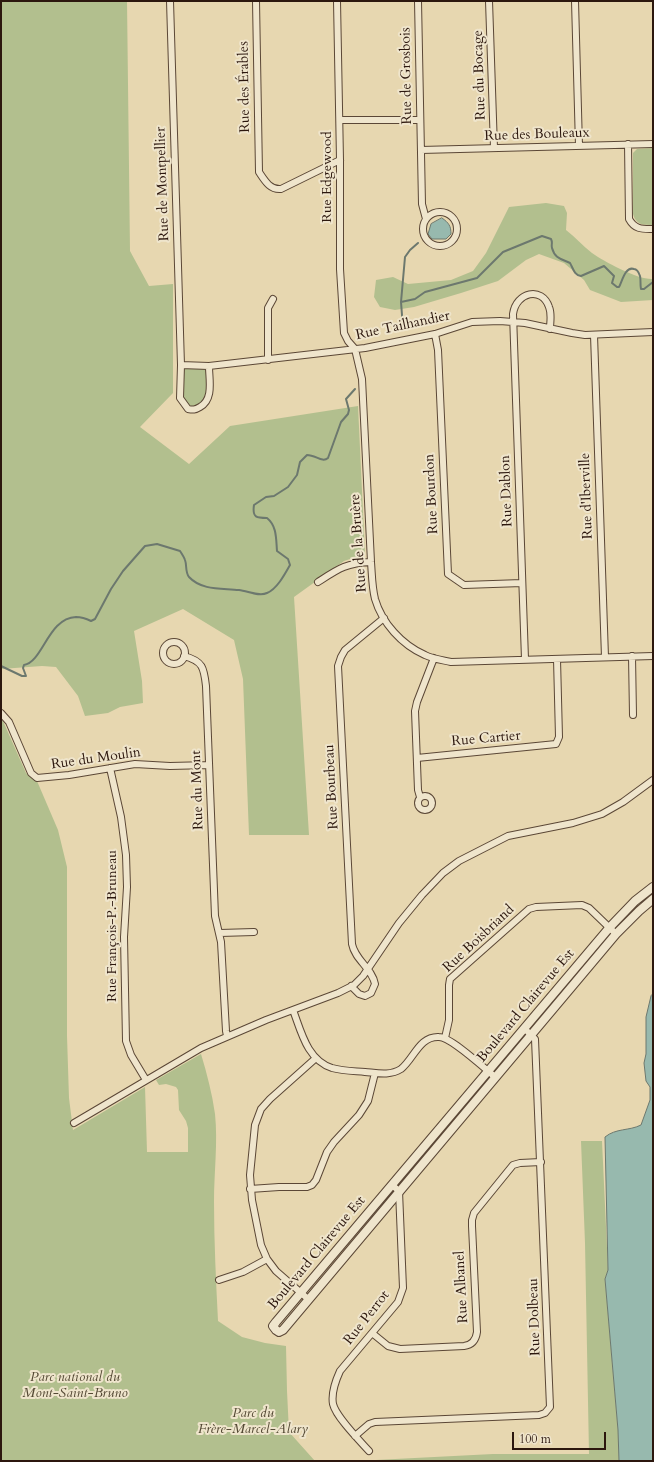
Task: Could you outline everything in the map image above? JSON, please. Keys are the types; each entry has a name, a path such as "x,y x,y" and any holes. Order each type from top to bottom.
{"street":[{"name":"Rue de Montpellier","path":"170,1 181,365 180,398 188,409 196,409 204,405 208,400 210,393 209,366"},
{"name":"Rue des Érables","path":"256,1 259,172 270,187 275,190 281,190 340,160"},
{"name":"Rue Edgewood","path":"337,1 340,120 340,269 344,333 348,341 355,349"},
{"name":"Rue de Grosbois","path":"418,1 422,204 426,219"},
{"name":"Rue du Bocage","path":"489,1 494,148"},
{"path":"575,1 580,146"},
{"path":"340,120 420,120"},
{"path":"628,144 630,219 636,228 653,229"},
{"name":"Rue des Bouleaux","path":"421,150 653,144"},
{"path":"435,212 450,215 457,224 454,240 444,246 438,247 427,242 422,231 426,219 435,212"},
{"name":"Rue Dablon","path":"525,659 513,322 514,309 517,302 525,296 535,295 544,299 549,305 551,313 550,329"},
{"path":"268,360 268,308 273,299"},
{"name":"Rue Tailhandier","path":"181,365 209,366 355,349 434,334 472,322 525,323 572,334 594,335 653,332"},
{"name":"Rue Bourdon","path":"434,334 438,350 448,574 464,585 522,583"},
{"name":"Rue d'Iberville","path":"594,335 605,657"},
{"name":"Rue de la Bruère","path":"355,349 362,379 373,588 375,598 384,618 404,642 424,655 451,662 653,656"},
{"path":"318,582 343,566 371,562"},
{"name":"Rue Bourbeau","path":"368,969 354,953 351,941 338,666 345,650 384,618"},
{"name":"Rue du Mont","path":"184,656 199,661 205,675 215,916 220,934 227,1036"},
{"path":"632,656 633,715"},
{"path":"420,797 418,790 415,711 434,658"},
{"name":"Rue Cartier","path":"417,758 555,745 558,743 557,659"},
{"name":"Rue du Moulin","path":"1,713 8,720 31,773 35,777 69,776 141,763 170,766 209,765"},
{"name":"Rue François-P.-Bruneau","path":"110,768 120,811 126,854 127,887 124,937 126,1041 131,1055 146,1080"},
{"path":"74,1123 185,1057 227,1036 338,993 352,986 368,969 407,913 436,880 453,865 508,836 572,823 602,814 623,802 653,780"},
{"name":"Boulevard Clairevue Est","path":"653,887 631,905 610,927 524,1028 274,1324 276,1330 282,1331 616,934 653,899"},
{"name":"Rue Boisbriand","path":"445,1038 449,1020 450,979 527,911 536,907 580,905 588,908 616,934"},
{"path":"220,934 254,932"},
{"path":"352,986 360,995 365,996 371,993 375,982 368,969"},
{"path":"293,1010 304,1040 316,1058 326,1066 337,1069 389,1074 398,1071 406,1064 426,1040 436,1037 445,1038 495,1077"},
{"path":"524,1028 531,1034"},
{"name":"Rue Dolbeau","path":"355,1436 369,1424 376,1422 539,1415 548,1410 551,1402 541,1162 535,1039 531,1034"},
{"path":"308,1299 276,1271 267,1259 261,1245 250,1189 250,1175 254,1129 259,1113 266,1102 316,1058"},
{"path":"250,1189 307,1187 312,1185 316,1180 327,1152 334,1142 359,1115 368,1101 375,1073"},
{"name":"Rue Albanel","path":"372,1333 388,1346 400,1349 464,1346 473,1342 476,1337 476,1332 472,1226 473,1215 514,1165 520,1163 541,1162"},
{"path":"392,1185 399,1191"},
{"name":"Rue Perrot","path":"369,1452 337,1414 333,1406 332,1396 334,1384 340,1371 398,1302 403,1288 399,1191"},
{"path":"219,1280 243,1272 267,1259"}],"green space":[{"path":"1,1 127,1 130,251 149,286 173,284 173,393 140,427 189,464 230,426 358,406 365,554 362,557 344,561 294,597 309,835 249,835 243,679 234,640 183,609 134,631 142,681 143,703 120,707 108,713 85,716 78,696 56,667 42,666 1,669"},
{"path":"653,148 653,225 646,225 640,224 634,218 633,214 633,153 637,149"},
{"path":"546,203 564,206 567,213 566,230 592,253 631,274 647,279 653,279 653,300 621,302 590,290 584,280 564,263 539,254 526,260 498,281 414,307 395,310 380,307 374,297 376,280 393,277 408,284 451,280 473,271 486,253 509,207"},
{"path":"181,365 209,366 208,400 192,410 180,398"},
{"name":"Parc national du Mont-Saint-Bruno","path":"1,721 3,721 26,773 37,781 58,830 67,867 67,1036 69,1098 73,1130 145,1087 147,1152 188,1152 188,1128 186,1121 179,1110 178,1090 176,1087 166,1084 159,1085 156,1080 201,1054 211,1091 216,1125 214,1217 218,1321 242,1337 265,1343 286,1346 289,1432 315,1461 1,1461"},
{"path":"581,1141 602,1141 608,1270 605,1279 618,1430 619,1461 356,1461 493,1454 589,1454 585,1243"}],"water":[{"path":"442,218 449,225 451,234 446,239 432,239 428,234 431,224"},
{"path":"653,994 653,1461 619,1461 618,1430 605,1279 608,1270 605,1137 614,1132 641,1125 650,1100 650,1087 646,1081 644,1063 646,1054 646,1017 651,996"}],"waterway":[{"path":"403,328 401,302 415,299 425,292 477,278 503,252 542,236 551,239 553,252 559,258 570,263 574,271 581,276 604,266 614,276 612,283 617,287 619,287 626,272 631,269 638,271 641,289 644,289 653,282"},
{"path":"401,302 405,257 418,243"},
{"path":"1,666 22,676 26,676 23,668 24,665 31,662 59,624 67,619 76,617 91,621 95,619 111,589 123,571 145,546 157,544 180,551 184,557 189,577 200,585 257,594 264,594 271,591 280,581 290,565 288,559 277,551 273,525 267,518 260,518 255,515 254,505 266,497 274,496 288,487 297,475 300,462 307,455 323,460 328,458 341,422 348,414 349,410 346,399 355,389"}],"park label":[{"name":"Parc du Frère-Marcel-Alary","path":"253,1422"}]}
